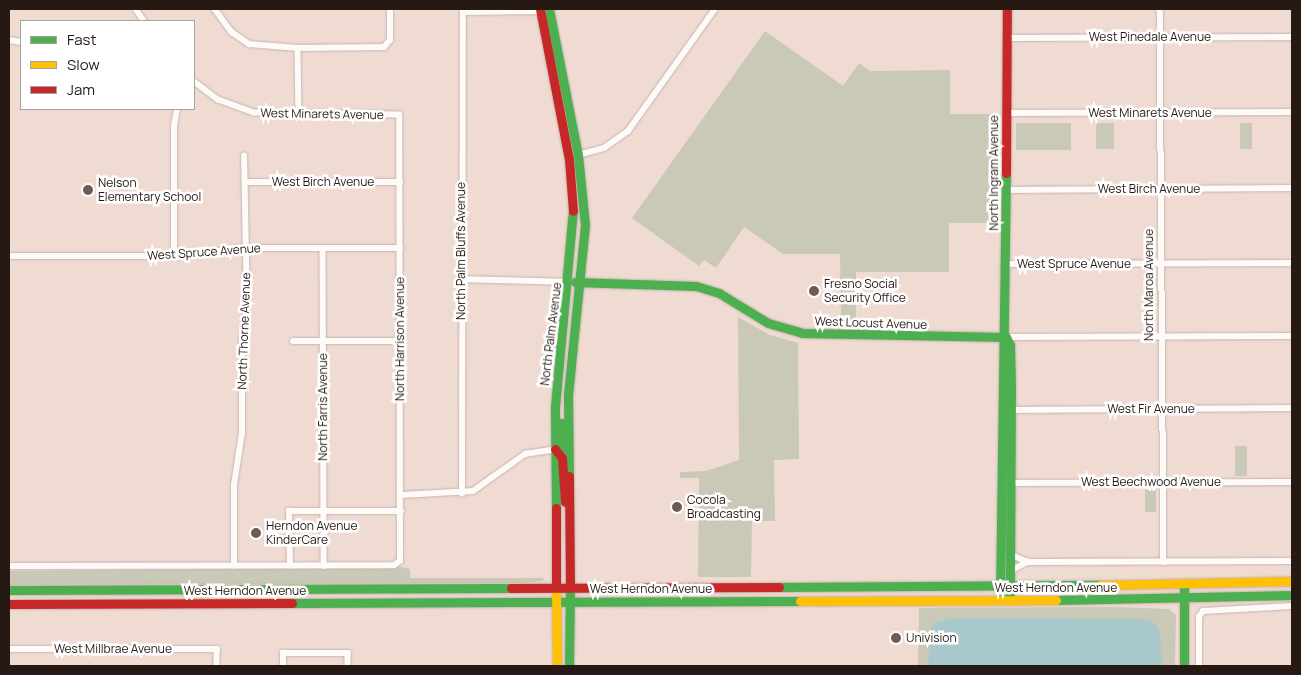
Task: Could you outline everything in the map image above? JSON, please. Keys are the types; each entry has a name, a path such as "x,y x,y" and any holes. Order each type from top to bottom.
{"main road":[{"name":"North Ingram Avenue","path":"1000,600 1002,346 1006,337 1007,264 1007,9"},
{"name":"North Palm Avenue","path":"545,10 578,155 585,225 557,388 555,449 557,666"},
{"name":"North Palm Avenue","path":"545,10 554,88 573,188 575,282 568,396 570,666"},
{"path":"554,88 563,109 573,152 578,155"},
{"name":"West Locust Avenue","path":"575,282 696,286 719,293 766,322 802,333 1006,337"},
{"name":"North Ingram Avenue","path":"1006,337 1010,345 1010,600"},
{"path":"557,388 561,396 562,442 568,451"},
{"path":"555,449 562,458 563,498 569,512"},
{"path":"1001,466 1006,472 1006,506 1009,515"},
{"name":"West Herndon Avenue","path":"9,590 1184,585 1292,581"},
{"path":"1184,585 1184,666"},
{"name":"West Herndon Avenue","path":"9,604 1184,600 1292,596"}],"street":[{"path":"136,9 143,20"},
{"path":"218,10 232,32 249,44 298,48 379,48 388,44 390,9"},
{"path":"578,155 604,148 628,131 715,9"},
{"name":"North Maroa Avenue","path":"1160,9 1164,562"},
{"path":"463,10 545,10"},
{"name":"North Palm Bluffs Avenue","path":"462,494 463,10"},
{"name":"West Pinedale Avenue","path":"1007,38 1292,37"},
{"path":"298,48 299,116"},
{"name":"West Minarets Avenue","path":"195,83 218,100 240,110 299,116 399,115"},
{"path":"174,256 174,126 177,110"},
{"name":"West Minarets Avenue","path":"1007,113 1292,112"},
{"name":"North Harrison Avenue","path":"399,115 401,495 399,562"},
{"name":"North Thorne Avenue","path":"234,566 234,485 242,433 242,340 247,308 247,182 244,156"},
{"name":"West Birch Avenue","path":"247,182 400,182"},
{"name":"West Birch Avenue","path":"1006,190 1292,188"},
{"name":"West Spruce Avenue","path":"9,256 174,256 247,248 400,248"},
{"name":"North Farris Avenue","path":"323,248 324,566"},
{"name":"West Spruce Avenue","path":"1007,264 1292,263"},
{"name":"West Locust Avenue","path":"461,279 575,282"},
{"name":"West Locust Avenue","path":"1006,337 1292,336"},
{"path":"293,341 400,341"},
{"name":"West Fir Avenue","path":"1010,410 1292,408"},
{"path":"401,495 462,494 484,486 529,452 555,449"},
{"name":"West Beechwood Avenue","path":"1010,483 1292,482"},
{"path":"290,566 289,511 401,511"},
{"name":"West Herndon Avenue","path":"1010,553 1028,562 1292,561"},
{"name":"West Herndon Avenue","path":"9,566 324,566 399,562"},
{"name":"West Herndon Avenue","path":"1010,571 1028,562"},
{"path":"1199,666 1199,617 1203,611 1292,606"},
{"name":"West Millbrae Avenue","path":"9,649 217,649 217,666"},
{"path":"283,666 283,653 348,653 348,666"}],"shaded area":[{"path":"765,31 843,86 859,63 870,71 950,70 950,114 997,114 998,223 949,223 949,272 856,272 856,325 841,325 840,254 783,254 744,227 716,268 704,260 699,266 632,218"},
{"path":"1016,123 1071,123 1071,150 1016,150"},
{"path":"1096,123 1114,123 1114,149 1096,149"},
{"path":"1240,123 1252,123 1252,149 1240,149"},
{"path":"738,317 770,335 798,343 799,459 774,460 775,521 752,521 751,577 698,577 699,478 680,478 680,472 706,471 739,460"},
{"path":"1235,446 1247,446 1247,476 1235,476"},
{"path":"1145,490 1156,490 1156,512 1145,512"},
{"path":"401,567 410,569 410,578 544,578 543,581 521,583 9,585 9,571"},
{"path":"1115,607 1169,609 1176,615 1175,666 918,666 919,608"}],"water":[{"path":"952,618 1143,619 1153,622 1159,630 1163,666 928,666 932,624"}],"traffic: fast":[{"path":"549,9 578,155 585,225 568,396 569,476"},
{"path":"1000,600 1006,173"},
{"path":"556,508 555,407 573,211"},
{"path":"575,282 696,286 719,293 768,323 802,333 1006,337"},
{"path":"1006,337 1010,345 1011,385 1010,600"},
{"path":"561,423 561,442 568,451"},
{"path":"779,587 1100,585"},
{"path":"1184,585 1184,666"},
{"path":"569,666 570,587"},
{"path":"9,590 511,588"},
{"path":"1056,600 1292,595"},
{"path":"292,603 800,601"}],"traffic: slow":[{"path":"1100,585 1292,581"},
{"path":"556,587 557,666"},
{"path":"800,601 1056,600"}],"traffic: jam":[{"path":"540,9 569,159 573,211"},
{"path":"1006,173 1007,9"},
{"path":"555,449 562,458 565,502"},
{"path":"569,476 570,587"},
{"path":"556,508 556,587"},
{"path":"511,588 779,587"},
{"path":"9,604 292,603"}],"place":[{"name":"Nelson Elementary School","path":"88,190"},
{"name":"Fresno Social Security Office","path":"814,291"},
{"name":"Cocola Broadcasting","path":"677,507"},
{"name":"Herndon Avenue KinderCare","path":"256,533"},
{"name":"Univision","path":"896,638"}]}
